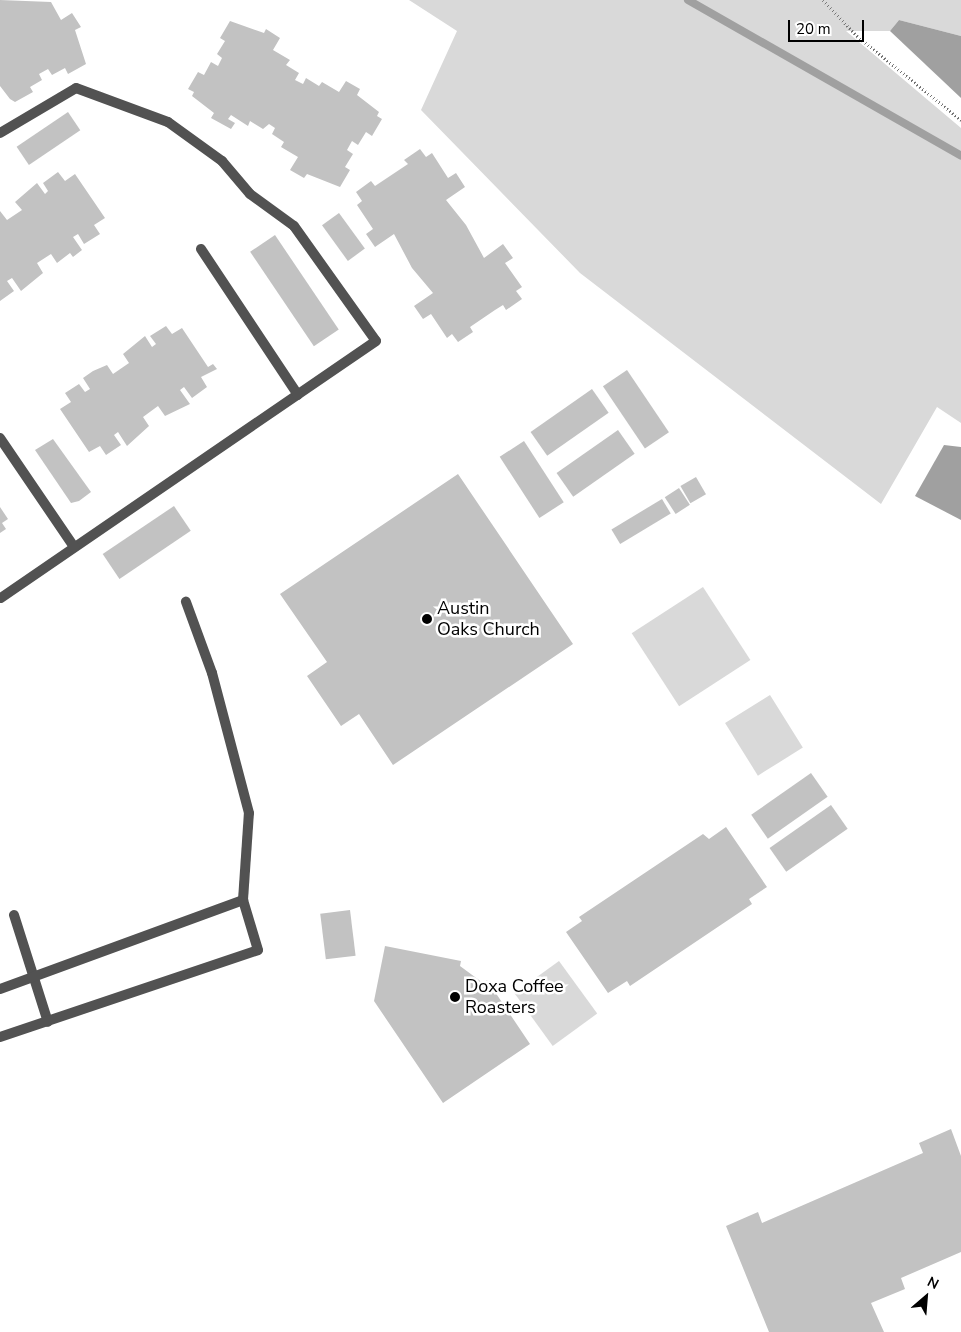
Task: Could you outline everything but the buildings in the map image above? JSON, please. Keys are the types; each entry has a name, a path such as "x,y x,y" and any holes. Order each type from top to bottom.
{"lane":[{"path":"0,134 76,88 168,122 222,161 250,194 294,226 376,341 0,598"},
{"path":"201,249 298,395"},
{"path":"0,438 74,547"},
{"path":"0,1037 258,950 243,900 249,813 212,673 186,602"},
{"path":"0,989 243,900"},
{"path":"14,915 48,1022"}],"path":[{"path":"823,0 857,36 961,120"}],"shaded area":[{"path":"409,0 961,0 961,36 899,20 890,31 846,31 961,128 961,423 937,407 881,504 580,273 421,110 457,31"},
{"path":"899,20 961,36 961,98 890,31"},
{"path":"944,445 961,447 961,520 915,496"},
{"path":"703,587 750,660 679,706 632,633"},
{"path":"770,695 803,748 758,776 725,723"},
{"path":"559,961 597,1014 553,1046 515,993"}],"waterway":[{"path":"688,0 961,156"}],"place":[{"name":"Austin Oaks Church","path":"427,619"},
{"name":"Doxa Coffee Roasters","path":"455,997"}]}
